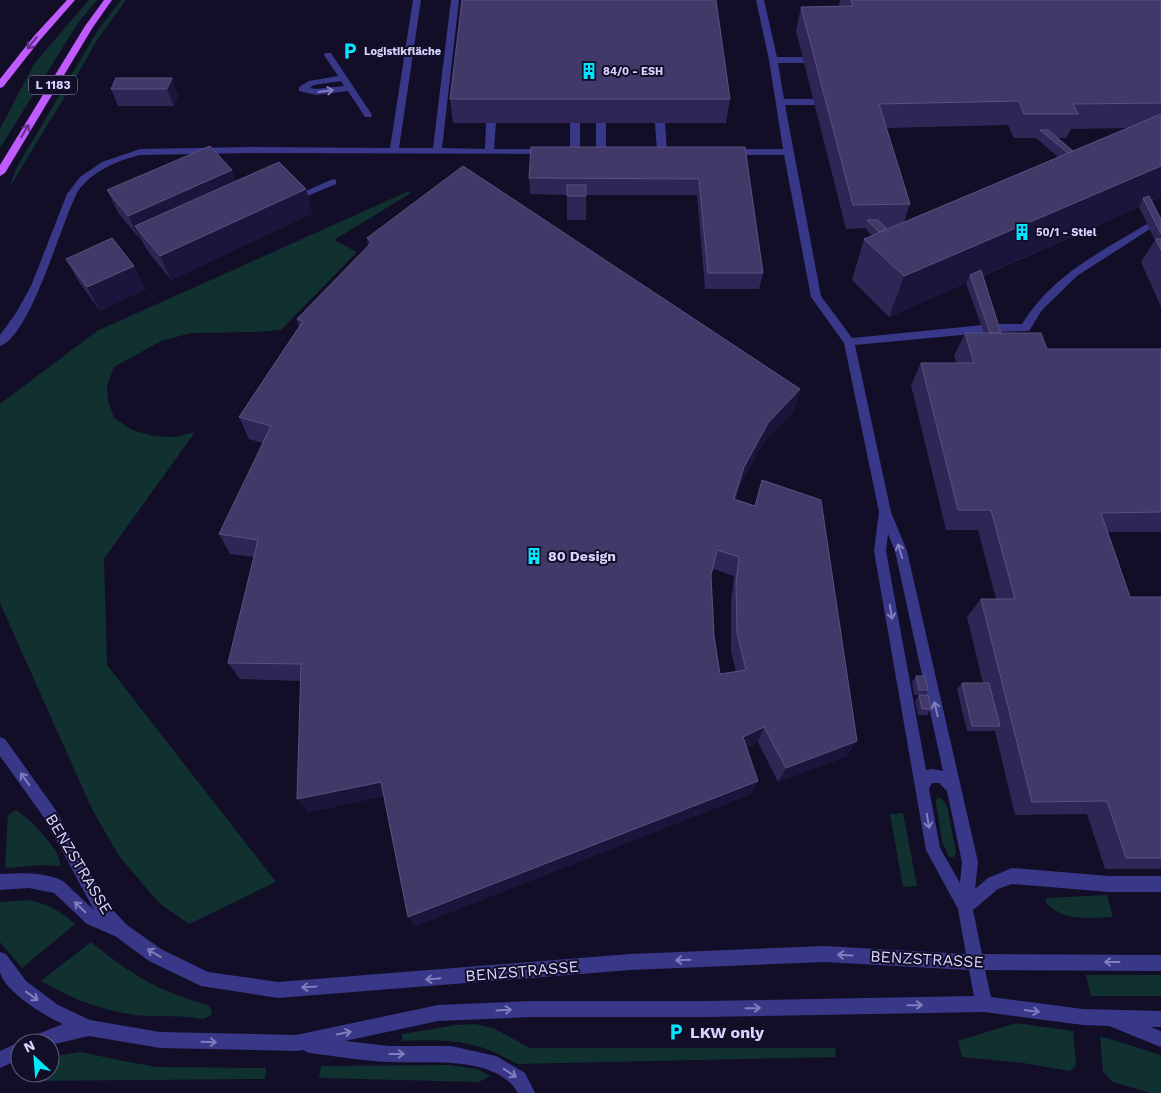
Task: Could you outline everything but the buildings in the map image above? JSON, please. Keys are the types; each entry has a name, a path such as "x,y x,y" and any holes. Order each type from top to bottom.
{"main road":[{"name":"L 1183","path":"0,86 37,38 71,0"},
{"name":"L 1183","path":"0,173 89,26 108,0"}],"street":[{"path":"394,150 417,0"},
{"path":"437,151 455,0"},
{"path":"760,0 773,60 788,152 816,297 849,342 884,512 901,551 970,862 965,907 984,1004"},
{"path":"328,55 368,115"},
{"path":"773,60 803,60"},
{"path":"343,78 312,83 302,89 316,92 351,88"},
{"path":"780,102 814,102"},
{"path":"489,152 491,123"},
{"path":"575,123 583,152"},
{"path":"583,152 601,123"},
{"path":"660,123 662,152"},
{"path":"0,342 8,333 32,293 76,187 88,175 108,162 140,152 250,150 583,152"},
{"path":"720,152 788,152"},
{"path":"297,197 333,182"},
{"path":"849,342 988,329 1025,328 1038,308 1073,272 1148,227"},
{"path":"884,512 880,551 933,850 965,907"},
{"name":"BENZSTRASSE","path":"0,744 50,814 102,909 122,931 155,955 207,980 278,990 630,962 824,954 975,962 1161,962"},
{"path":"922,790 923,783 929,776 938,775 947,779 953,787"},
{"path":"965,907 993,883 1012,876 1109,884 1161,884"},
{"path":"0,882 29,880 58,886 92,919 122,931"},
{"path":"0,960 20,987 52,1011 89,1028 160,1040 296,1043 389,1054 451,1054 496,1064 519,1079 527,1093"},
{"path":"296,1043 438,1013 532,1009 704,1009 984,1004 1109,1019 1161,1019"},
{"path":"1109,1019 1161,1039"},
{"path":"60,1033 89,1028"}],"green space":[{"path":"89,0 97,0 78,23 0,148 0,129 34,64"},
{"path":"121,0 126,0 97,40 9,188 17,167 98,30"},
{"path":"409,191 411,193 334,240 357,252 281,330 191,333 161,341 114,367 107,385 108,401 114,418 132,430 153,436 175,437 195,432 104,559 107,665 276,882 189,924 159,903 119,856 92,809 0,603 0,404 97,331"},
{"path":"939,797 947,806 956,852 954,857 949,857 942,841 936,803"},
{"path":"16,810 44,835 56,852 60,866 5,867 8,815"},
{"path":"903,813 917,886 903,887 890,814"},
{"path":"1107,895 1113,917 1086,918 1068,916 1060,913 1045,902 1047,898"},
{"path":"28,900 53,909 75,924 22,968 0,942 0,902"},
{"path":"91,942 119,964 146,981 175,994 208,1005 212,1010 211,1015 203,1019 146,1016 118,1012 78,1000 41,981"},
{"path":"1086,975 1161,975 1161,996 1091,996"},
{"path":"1016,1023 1073,1031 1076,1065 1070,1071 1023,1063 962,1057 958,1041"},
{"path":"476,1024 495,1029 530,1048 835,1048 836,1057 517,1064 475,1045 448,1041 402,1041 402,1034 456,1025"},
{"path":"1100,1036 1161,1055 1161,1093 1151,1093 1113,1082 1103,1072"},
{"path":"81,1052 157,1067 266,1068 265,1079 60,1081 60,1055"},
{"path":"449,1065 477,1069 490,1076 479,1082 319,1078 321,1066"}],"place":[{"name":"Logistikfläche","path":"350,51"},
{"name":"84/0 - ESH","path":"589,71"},
{"name":"50/1 - Stiel","path":"1022,232"},
{"name":"80 Design","path":"534,556"},
{"name":"LKW only","path":"676,1032"}]}
